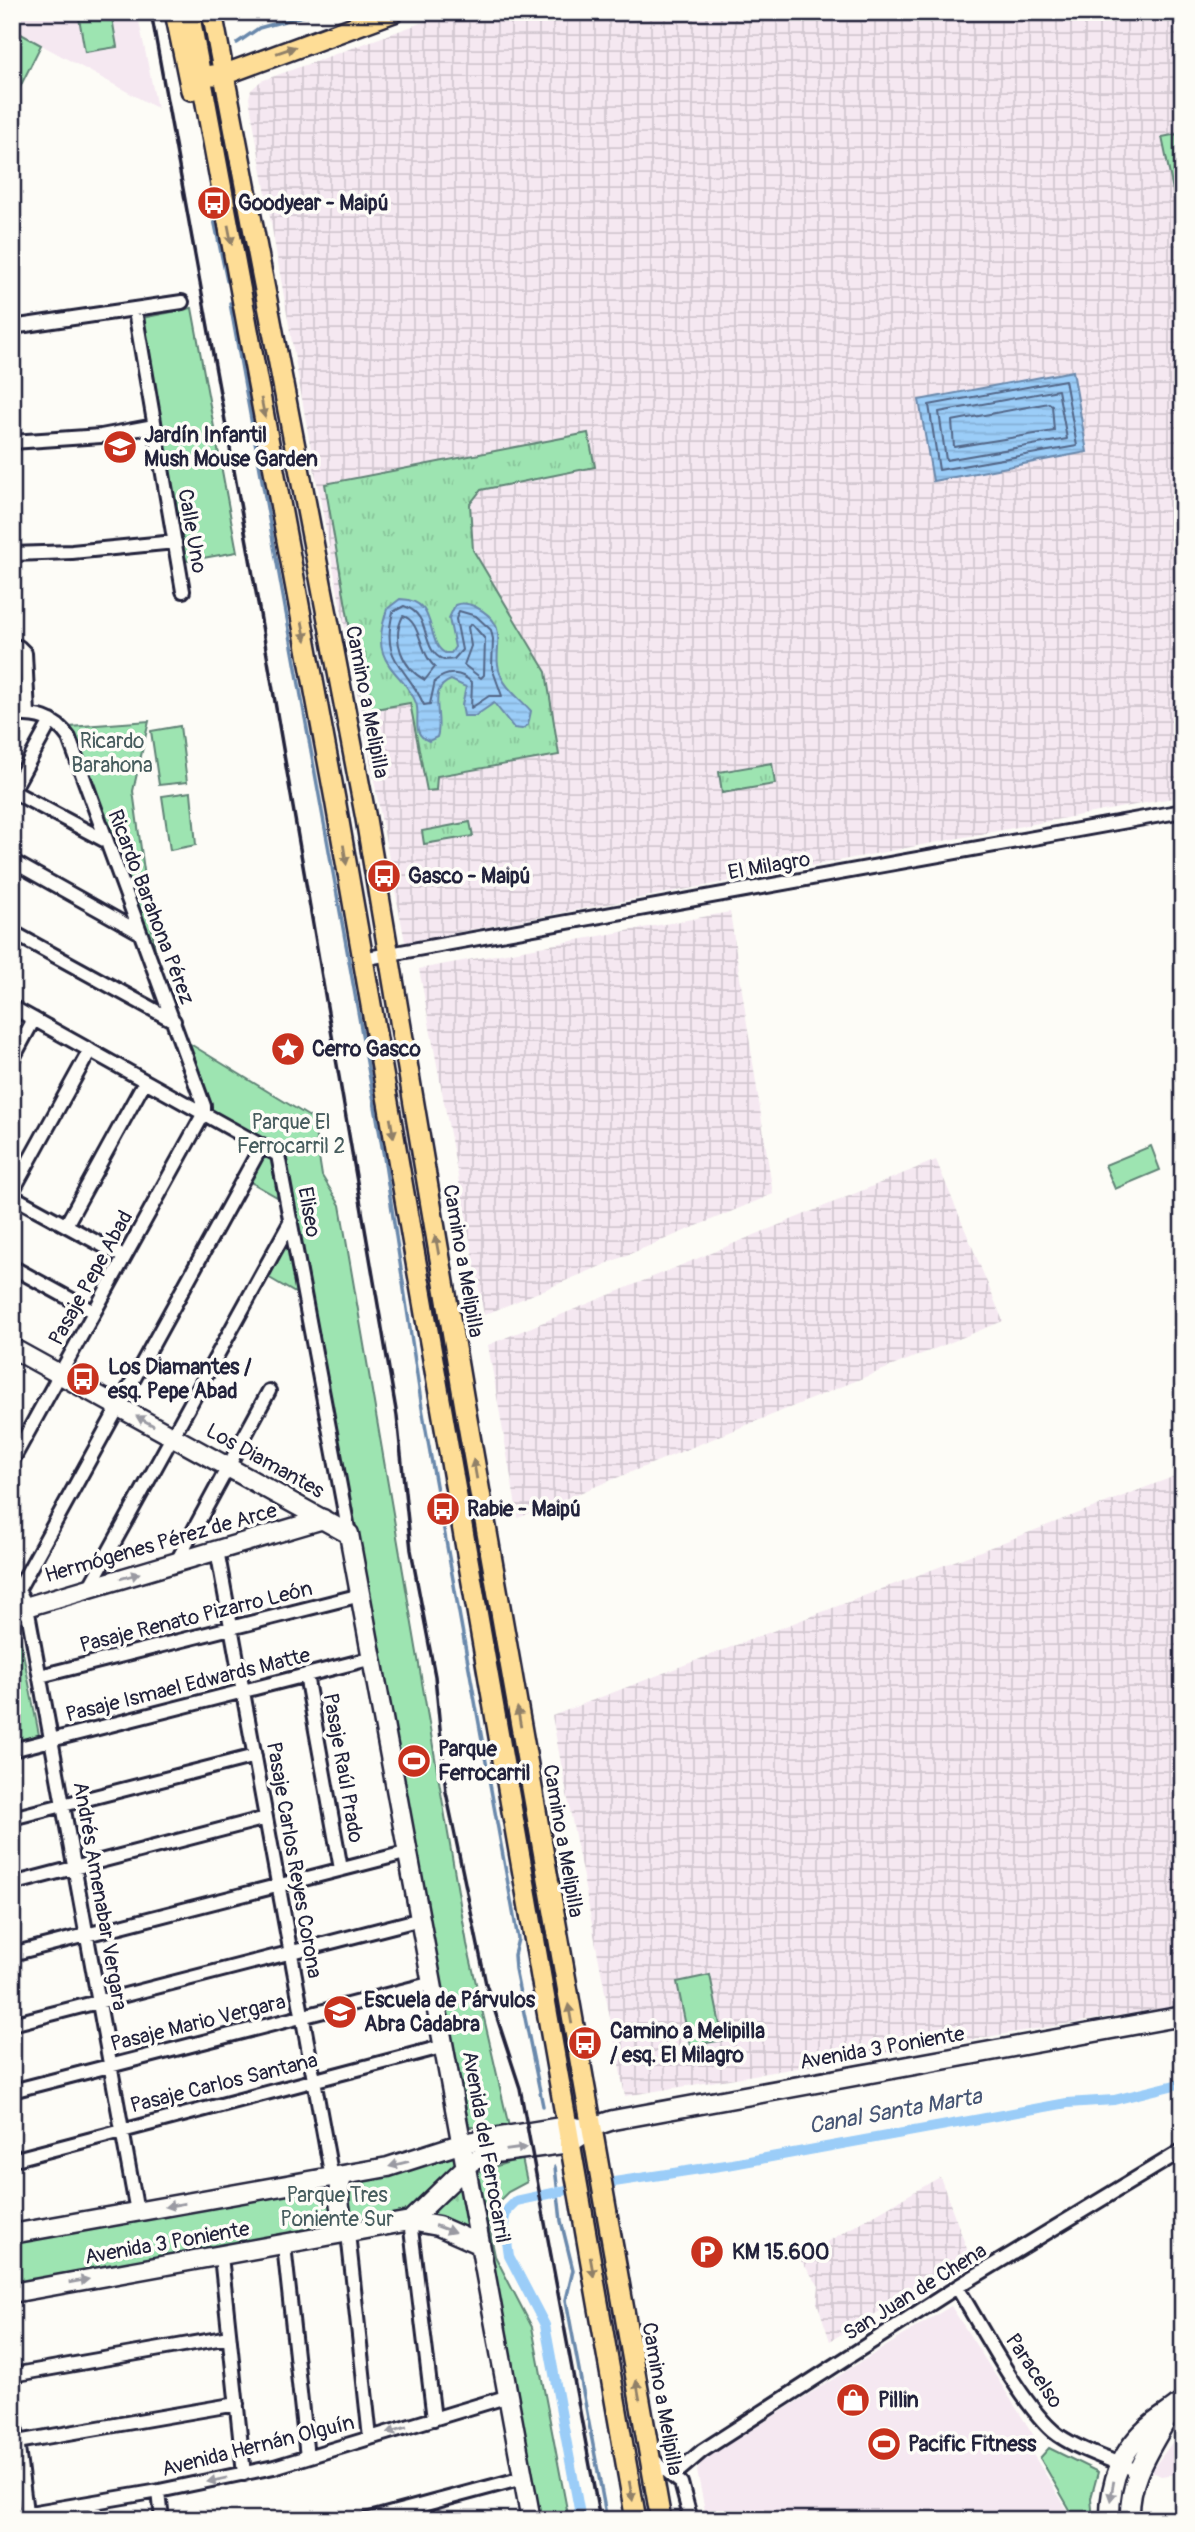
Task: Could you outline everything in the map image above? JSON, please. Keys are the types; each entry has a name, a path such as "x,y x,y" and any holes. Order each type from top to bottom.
{"main road":[{"path":"175,12 197,113 218,168"},
{"path":"189,12 330,772 636,2520"},
{"name":"Camino a Melipilla","path":"212,12 366,819 449,1317 661,2520"},
{"path":"199,66 209,75 223,75 394,12"},
{"path":"386,1096 411,1091"},
{"path":"425,1322 449,1317"},
{"path":"443,1423 467,1419"}],"street":[{"path":"12,327 182,302"},
{"name":"Calle Uno","path":"135,311 183,592"},
{"path":"12,442 101,436 154,426"},
{"path":"12,554 72,552 175,542"},
{"path":"12,647 19,647 25,653 28,714"},
{"path":"12,715 28,714 51,721 12,791 104,840"},
{"name":"Ricardo Barahona Pérez","path":"51,721 61,728 71,744 104,840 174,1021 204,1113"},
{"name":"El Milagro","path":"362,959 1183,811"},
{"path":"12,862 139,932"},
{"path":"12,932 174,1021"},
{"name":"Eliseo","path":"12,1007 278,1155 349,1534"},
{"path":"12,1060 34,1020"},
{"path":"90,1050 12,1194 124,1257"},
{"path":"66,1225 145,1080"},
{"name":"Pasaje Pepe Abad","path":"12,1461 204,1113"},
{"path":"15,1588 119,1407 262,1145"},
{"path":"89,1588 292,1221"},
{"path":"12,1266 94,1311"},
{"name":"Los Diamantes","path":"12,1348 349,1534"},
{"path":"176,1563 269,1391"},
{"path":"273,1534 291,1501"},
{"name":"Hermógenes Pérez de Arce","path":"27,1607 323,1519"},
{"name":"Avenida del Ferrocarril","path":"349,1534 463,2143 530,2520"},
{"name":"Pasaje Carlos Reyes Corona","path":"217,1550 314,2080 337,2177"},
{"name":"Andrés Amenabar Vergara","path":"15,1588 27,1607 137,2212"},
{"name":"Pasaje Renato Pizarro León","path":"40,1676 361,1595"},
{"name":"Pasaje Ismael Edwards Matte","path":"12,1750 373,1658"},
{"name":"Pasaje Raúl Prado","path":"306,1675 341,1869"},
{"path":"12,1818 255,1756"},
{"path":"12,1884 266,1818"},
{"path":"12,1954 409,1852"},
{"path":"12,2024 421,1919"},
{"name":"Pasaje Mario Vergara","path":"12,2091 433,1983"},
{"name":"Avenida 3 Poniente","path":"12,2293 410,2221 465,2166 495,2153 621,2119 1183,2016"},
{"name":"Pasaje Carlos Santana","path":"12,2160 445,2046"},
{"name":"Avenida 3 Poniente","path":"12,2233 337,2177 409,2162 463,2143 569,2134"},
{"name":"San Juan de Chena","path":"674,2475 702,2451 957,2287 1183,2150"},
{"path":"337,2177 340,2205 349,2233 370,2438"},
{"path":"434,2419 410,2221 438,2226 479,2244"},
{"path":"284,2245 307,2457"},
{"path":"221,2256 244,2474"},
{"name":"Paracelso","path":"957,2287 1045,2424 1067,2441 1138,2470"},
{"path":"12,2375 229,2337"},
{"name":"Avenida Hernán Olguín","path":"12,2516 26,2517 244,2474 509,2396"},
{"path":"12,2400 26,2517"},
{"path":"17,2442 237,2404"},
{"path":"1110,2520 1112,2487 1119,2463 1151,2424 1177,2407"},
{"path":"1130,2520 1132,2492 1138,2470 1177,2407"},
{"path":"650,2457 674,2475 684,2487 691,2520"},
{"path":"366,2520 523,2478"},
{"path":"159,2491 162,2520"},
{"path":"94,2503 96,2520"},
{"path":"419,2505 423,2520"}],"shaded area":[{"path":"12,12 137,12 157,108 12,29"},
{"path":"451,12 1183,12 1183,796 405,942 314,467 249,98 251,90 261,81"},
{"path":"730,912 773,1194 484,1315 419,969"},
{"path":"936,1160 1003,1321 518,1518 488,1345"},
{"path":"1183,1473 1183,2005 625,2096 552,1716"},
{"path":"940,2177 970,2257 830,2341 817,2302 819,2286 799,2258"},
{"path":"951,2306 1038,2442 1029,2448 1074,2520 707,2520 697,2471 703,2460"},
{"path":"1183,2428 1183,2473 1161,2476 1151,2471"}],"green space":[{"path":"78,12 111,12 117,47 85,52"},
{"path":"12,29 41,45 12,103"},
{"path":"1183,133 1183,198 1175,200 1162,137"},
{"path":"192,308 237,552 186,561 142,318"},
{"path":"588,433 595,467 481,490 470,504 473,550 546,672 559,755 437,776 436,790 427,791 410,703 364,711 325,484"},
{"name":"Ricardo Barahona","path":"149,721 133,791 156,957 70,727"},
{"path":"180,726 187,782 159,785 151,731"},
{"path":"772,763 775,784 722,793 719,772"},
{"path":"191,792 196,845 170,850 162,796"},
{"path":"470,822 473,836 424,844 422,831"},
{"name":"Parque El Ferrocarril 2","path":"187,1042 313,1119 322,1176 340,1205 467,1944 509,2127 469,2127 284,1158 210,1113"},
{"path":"1151,1146 1160,1170 1115,1189 1105,1165"},
{"path":"261,1153 273,1160 279,1198 247,1180"},
{"path":"288,1238 297,1294 266,1276"},
{"path":"18,1627 39,1735 12,1742 12,1629"},
{"path":"710,1975 723,2040 690,2046 677,1982"},
{"name":"Parque Tres Poniente Sur","path":"455,2150 458,2166 413,2214 12,2287 12,2240 387,2173 431,2163"},
{"path":"522,2158 527,2182 508,2192 496,2204 489,2226 495,2256 532,2327 569,2520 538,2520 475,2173"},
{"path":"461,2181 468,2227 463,2230 426,2218"},
{"path":"1049,2448 1098,2472 1091,2498 1093,2520 1076,2520 1040,2458"}],"water":[{"path":"1073,371 1087,452 933,481 919,400"},
{"path":"400,599 413,601 421,606 430,622 435,640 445,653 451,653 455,647 449,618 455,605 470,605 488,615 498,631 498,668 511,691 531,711 528,725 522,729 514,728 494,703 475,716 464,716 462,705 466,687 451,680 439,690 437,697 437,737 429,741 423,738 418,730 417,708 413,696 386,660 381,642 387,609"}],"waterway":[{"path":"237,43 259,28 317,12"},
{"path":"212,210 227,281"},
{"path":"230,303 384,1157 422,1408 518,1939 514,1955 515,1969 543,2106"},
{"name":"Canal Santa Marta","path":"614,2182 733,2164 1067,2103 1114,2100 1183,2083"},
{"path":"555,2167 561,2221 573,2270 566,2300 607,2520"},
{"name":"Canal Santa Marta","path":"567,2190 516,2201 507,2210 504,2221 509,2256 545,2325 581,2520"}],"railway":[{"path":"151,12 260,614 397,1416 411,1550 435,1676 446,1792 486,1984 520,2088 600,2520"}],"place":[{"name":"Goodyear - Maipú","path":"214,203"},
{"name":"Jardín Infantil Mush Mouse Garden","path":"120,447"},
{"name":"Gasco - Maipú","path":"384,876"},
{"name":"Cerro Gasco","path":"288,1049"},
{"name":"Los Diamantes / esq. Pepe Abad","path":"83,1379"},
{"name":"Rabie - Maipú","path":"443,1509"},
{"name":"Parque Ferrocarril","path":"414,1761"},
{"name":"Escuela de Párvulos Abra Cadabra","path":"340,2012"},
{"name":"Camino a Melipilla / esq. El Milagro","path":"585,2043"},
{"name":"KM 15.600","path":"707,2252"},
{"name":"Pillin","path":"853,2400"},
{"name":"Pacific Fitness","path":"884,2444"}]}
